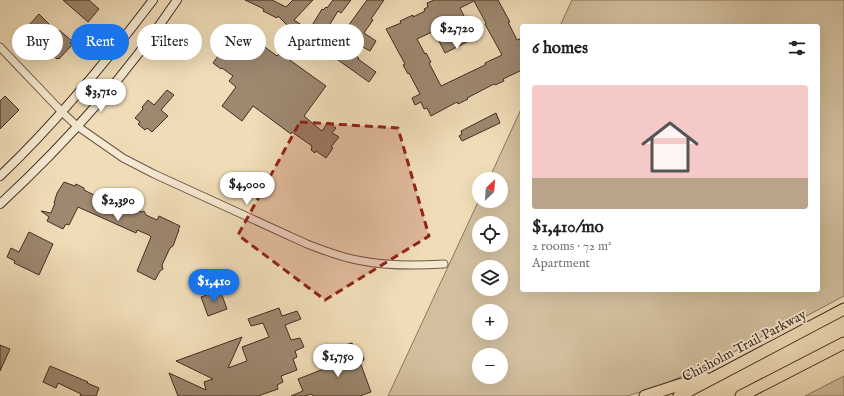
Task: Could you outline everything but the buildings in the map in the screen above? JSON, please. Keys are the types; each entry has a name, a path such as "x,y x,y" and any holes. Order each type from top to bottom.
{"highway":[{"name":"Chisholm Trail Parkway","path":"679,396 844,309"},
{"path":"741,396 844,343"},
{"path":"645,396 733,367"}],"main road":[{"path":"0,176 63,113 117,48 153,0"},
{"path":"0,204 77,126 118,78 175,3 166,0"}],"street":[{"path":"0,47 77,126 123,158 154,174 332,254 389,265 410,266 444,264"}],"highlighted area":[{"path":"300,122 398,128 429,236 325,300 238,235"}],"shaded area":[{"path":"572,0 844,0 844,296 780,330 764,335 718,361 657,387 627,396 388,396 475,208 508,208 508,172 492,172 520,111 520,292 820,292 820,24 561,24"},
{"path":"844,376 844,396 805,396"}]}
